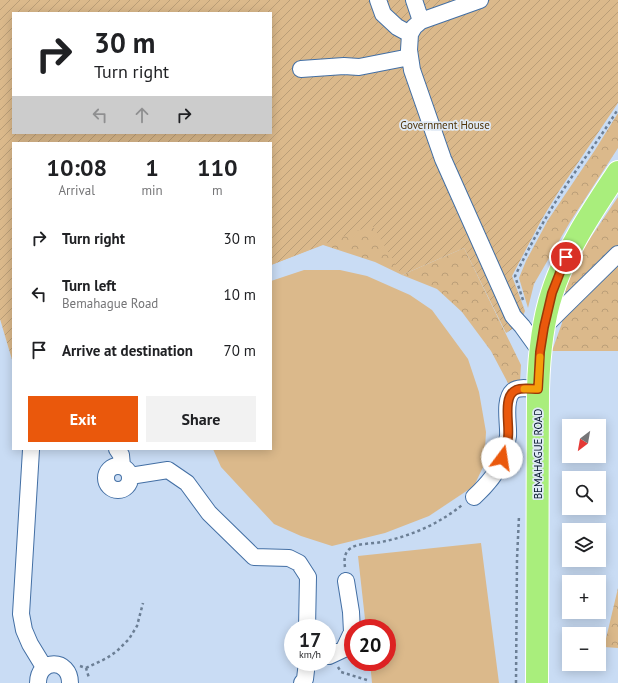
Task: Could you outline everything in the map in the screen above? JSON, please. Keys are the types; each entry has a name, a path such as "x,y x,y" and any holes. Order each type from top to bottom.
{"highway":[{"name":"BEMAHAGUE ROAD","path":"537,683 538,389 540,352 552,293 566,257 590,214 618,172"}],"lane":[{"path":"378,0 383,14 397,27 410,34"},
{"path":"414,0 421,21"},
{"path":"480,0 421,21 414,27 410,34 409,50 412,70 443,160 513,316 522,326 540,352"},
{"path":"301,69 344,66 359,67 410,57"},
{"path":"544,327 618,254"},
{"path":"474,497 495,473 502,458 508,436 507,408 510,395 516,389 538,389"},
{"path":"32,450 30,458 21,614 24,630 30,644 44,667"},
{"path":"118,450 121,455 126,471 168,470 187,483 209,513 254,556 289,558 299,563 308,578 308,619"},
{"path":"336,652 344,649 352,632 351,612 346,580"},
{"path":"38,683 38,677 44,667 54,664 59,665 68,672 70,683"},
{"path":"302,683 305,679 306,671"}],"path":[{"path":"522,326 526,321 528,313 515,276 540,228 560,195 618,109"},
{"path":"346,580 344,560 346,552 350,548 380,542 412,533 442,519 474,497"},
{"path":"516,683 519,512"},
{"path":"86,668 107,658 129,638 137,626 143,603"},
{"path":"336,666 341,672 367,680 366,683"}],"green space":[{"name":"Government House","path":"0,0 618,0 618,103 559,191 542,219 512,276 525,311 520,324 506,333 464,248 402,275 372,225 272,265 272,142 12,142 12,360 0,319"},
{"path":"618,113 618,148 570,222 534,284 528,308 519,278 526,261 548,220"},
{"path":"388,184 402,275 375,262 323,245 272,264"},
{"path":"618,197 618,351 552,351 562,323 566,285 585,246"},
{"path":"464,248 521,365 520,382 509,385 491,351 462,312 437,289 402,275"},
{"path":"304,270 340,270 367,276 410,295 432,310 468,359 479,392 486,432 484,465 474,486 429,516 385,533 332,546 301,536 274,524 221,467 213,450 272,450 272,281"},
{"path":"481,543 499,683 372,683 371,671 396,671 396,619 365,619 358,556"},
{"path":"618,588 618,648 606,647 606,639"}],"slow traffic":[{"path":"524,389 538,389 540,357"}],"route":[{"path":"502,458 508,436 507,408 510,395 516,389 538,389 540,352 544,327 552,293 566,257"}]}
